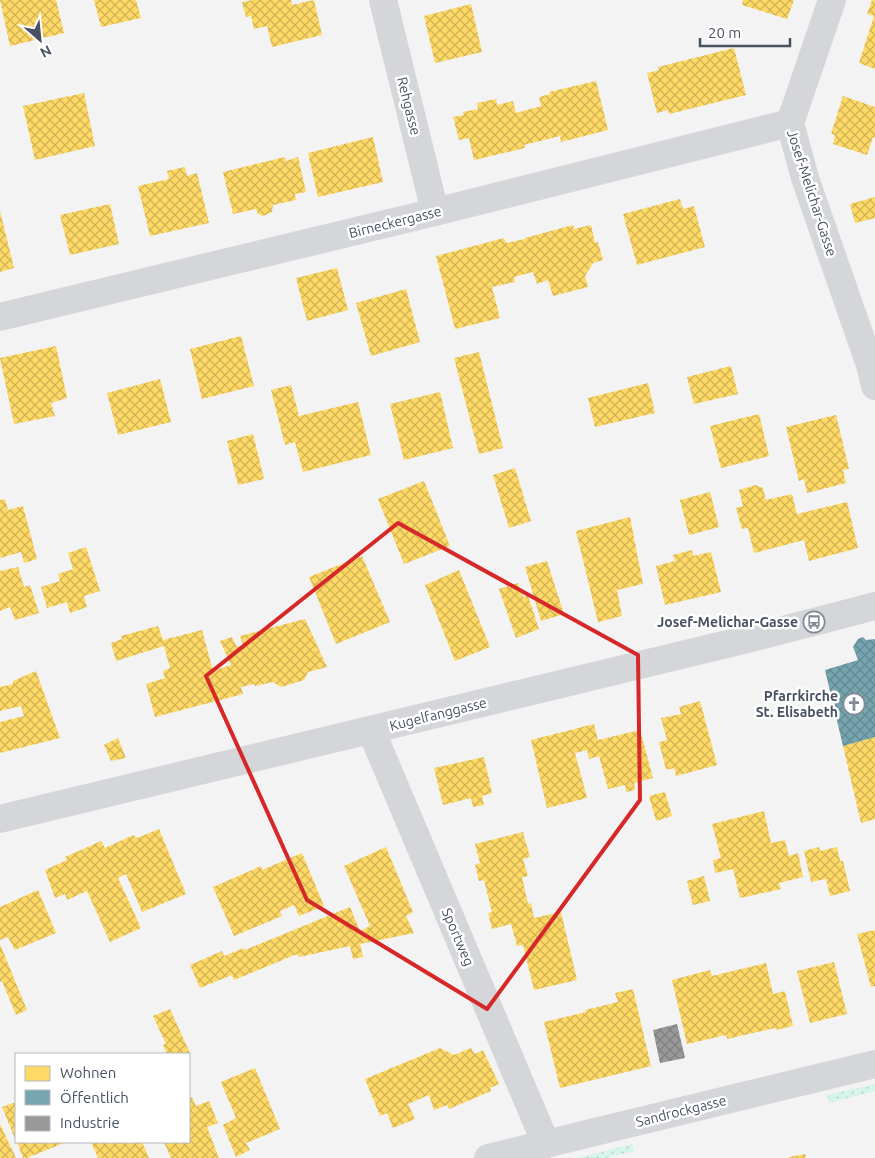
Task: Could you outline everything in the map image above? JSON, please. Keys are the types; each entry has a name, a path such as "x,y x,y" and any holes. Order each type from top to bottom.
{"street":[{"name":"Rehgasse","path":"383,0 436,212"},
{"name":"Josef-Melichar-Gasse","path":"832,0 790,123 805,178 871,368 875,386"},
{"name":"Birneckergasse","path":"0,317 436,212 790,123"},
{"name":"Kugelfanggasse","path":"0,819 742,640 875,606"},
{"name":"Sportweg","path":"371,730 546,1144"},
{"name":"Sandrockgasse","path":"488,1158 875,1064"}],"highlighted area":[{"path":"398,523 638,655 640,800 487,1009 307,900 206,676"}],"green space":[{"path":"875,1084 875,1091 829,1103 827,1095"},
{"path":"632,1144 634,1151 606,1158 578,1158"}],"building: Wohnen":[{"path":"0,0 56,0 64,33 10,46"},
{"path":"94,0 136,0 141,18 101,27"},
{"path":"253,0 291,0 292,5 314,0 322,35 272,47 267,26 254,29 251,16 246,17 242,2"},
{"path":"743,0 794,0 787,19 742,5"},
{"path":"872,0 875,0 875,69 859,63 874,16 867,14"},
{"path":"471,4 482,52 435,63 424,16"},
{"path":"734,48 746,95 669,114 668,110 657,113 647,73 659,70 658,67"},
{"path":"596,81 608,130 561,142 560,136 524,145 525,148 474,160 469,138 459,140 453,117 464,115 463,112 478,109 477,103 496,99 497,105 513,101 516,113 541,106 539,97 550,94 549,92"},
{"path":"84,93 95,146 35,160 23,106"},
{"path":"843,96 875,107 875,138 873,137 867,155 833,144 835,135 831,134"},
{"path":"373,137 383,182 318,197 308,153"},
{"path":"285,157 286,161 298,157 306,192 295,194 296,200 273,205 272,212 263,216 258,214 256,209 233,214 223,172"},
{"path":"185,167 187,176 197,173 209,223 150,236 138,186 169,179 167,171"},
{"path":"875,197 875,218 855,223 850,204"},
{"path":"680,199 683,209 694,206 705,247 637,265 623,214"},
{"path":"110,204 119,244 70,255 60,215"},
{"path":"0,211 14,268 0,272"},
{"path":"573,225 574,229 591,225 595,243 598,242 603,260 593,263 585,276 588,287 553,296 548,280 537,284 533,272 514,277 515,282 492,287 500,318 455,329 436,256 504,238 506,243 525,239"},
{"path":"337,268 348,310 307,321 296,278"},
{"path":"406,289 420,342 371,356 356,303"},
{"path":"241,336 254,386 202,399 190,349"},
{"path":"56,346 67,398 51,403 55,416 14,424 0,358"},
{"path":"479,352 503,448 479,454 454,358"},
{"path":"731,366 738,394 694,404 687,377"},
{"path":"160,379 171,422 118,435 107,393"},
{"path":"648,383 655,413 595,427 588,398"},
{"path":"291,385 299,416 358,402 371,455 303,472 295,442 285,445 271,390"},
{"path":"440,392 453,448 404,460 390,404"},
{"path":"759,414 769,456 721,468 710,426"},
{"path":"836,415 849,469 843,470 846,483 807,493 804,479 799,481 786,427"},
{"path":"253,434 264,479 238,485 227,441"},
{"path":"515,468 531,521 509,528 493,475"},
{"path":"424,481 450,546 404,564 378,499"},
{"path":"756,485 763,488 766,500 792,494 797,514 847,502 858,548 809,561 804,540 754,553 748,528 742,529 736,508 743,506 739,490"},
{"path":"710,492 719,527 689,535 680,500"},
{"path":"5,499 8,510 23,506 37,559 24,563 21,552 0,558 0,500"},
{"path":"630,517 643,584 617,590 622,616 598,622 576,531"},
{"path":"86,547 100,591 84,596 87,607 70,613 67,602 47,608 41,587 60,581 58,574 73,569 68,553"},
{"path":"692,550 693,556 711,552 721,592 665,605 656,566 675,561 673,555"},
{"path":"362,556 390,622 336,644 309,577"},
{"path":"547,561 564,614 541,621 525,567"},
{"path":"18,567 24,587 30,585 39,613 15,620 10,607 0,611 0,571"},
{"path":"459,570 490,647 455,661 425,585"},
{"path":"518,583 523,597 528,596 539,629 516,638 499,589"},
{"path":"305,619 327,667 308,672 304,680 281,687 273,682 241,687 243,694 155,717 146,684 165,678 163,671 170,668 164,646 116,661 111,643 122,639 121,636 158,626 163,640 202,630 213,671 231,665 220,641 232,637 237,647 243,645 240,636"},
{"path":"36,671 60,738 0,753 0,722 24,716 21,706 0,711 0,687 13,684 13,681"},
{"path":"700,701 717,765 676,776 674,768 666,770 659,742 667,740 661,718 681,714 679,707"},
{"path":"594,724 598,740 640,730 653,778 634,783 635,790 626,792 625,785 608,789 599,756 589,759 587,750 575,753 587,798 547,808 531,740"},
{"path":"875,737 875,819 861,823 843,746"},
{"path":"118,738 126,758 111,761 104,745"},
{"path":"484,757 492,793 482,796 484,805 473,807 471,798 443,805 434,768"},
{"path":"665,792 672,816 656,821 649,796"},
{"path":"764,811 771,843 785,840 789,856 798,853 803,877 779,883 781,889 740,898 733,869 715,873 713,860 721,858 712,824"},
{"path":"159,829 186,894 142,912 126,874 118,878 141,928 110,942 87,891 67,900 65,894 55,898 45,870 67,860 65,857 101,841 105,848 133,835 137,838"},
{"path":"523,832 530,857 523,859 528,876 522,877 528,904 531,903 534,918 561,912 577,980 534,990 523,945 517,946 511,924 492,929 488,913 492,912 484,880 479,881 475,865 480,863 475,844"},
{"path":"386,847 413,912 406,916 414,933 360,944 363,957 353,959 350,946 299,957 297,954 234,980 232,975 200,988 190,965 222,951 224,956 244,948 245,950 350,907 360,931 370,926 344,866"},
{"path":"819,847 820,851 837,847 840,861 843,861 850,891 830,896 826,879 811,882 804,851"},
{"path":"302,853 324,906 299,916 294,905 280,911 282,916 234,936 213,887 261,866 262,870"},
{"path":"704,876 710,901 693,905 687,881"},
{"path":"38,890 56,933 15,950 8,937 0,940 0,907"},
{"path":"875,930 875,986 871,987 857,934"},
{"path":"0,944 27,1010 16,1015 2,981 0,982"},
{"path":"834,962 847,1014 810,1023 797,971"},
{"path":"766,963 773,994 785,991 793,1026 776,1030 775,1028 727,1039 726,1035 687,1044 672,980 710,970 712,976"},
{"path":"633,989 651,1066 560,1088 544,1022 618,1002 615,993"},
{"path":"170,1009 190,1053 167,1053 163,1045 166,1044 153,1016"},
{"path":"440,1048 454,1055 471,1048 475,1054 483,1050 499,1084 490,1088 491,1091 449,1109 447,1105 434,1110 429,1095 408,1104 415,1119 393,1128 387,1113 380,1116 365,1079"},
{"path":"255,1068 280,1129 246,1143 250,1150 236,1157 223,1125 236,1118 221,1082"},
{"path":"192,1097 196,1106 209,1101 218,1123 207,1127 219,1158 171,1158 164,1143 190,1143 190,1098"},
{"path":"15,1102 15,1139 2,1107"},
{"path":"0,1124 16,1158 0,1158"},
{"path":"17,1143 64,1143 27,1158 23,1158"},
{"path":"91,1143 142,1143 149,1158 98,1158"},
{"path":"805,1154 806,1158 789,1158 789,1157"}],"building: Öffentlich":[{"name":"Pfarrkirche St. Elisabeth","path":"863,637 866,640 875,639 875,737 843,746 825,670 858,660 853,647 858,639"}],"building: Industrie":[{"path":"677,1024 685,1058 660,1063 653,1030"}],"place":[{"name":"Josef-Melichar-Gasse","path":"814,622"},
{"name":"Pfarrkirche St. Elisabeth","path":"854,704"}]}
